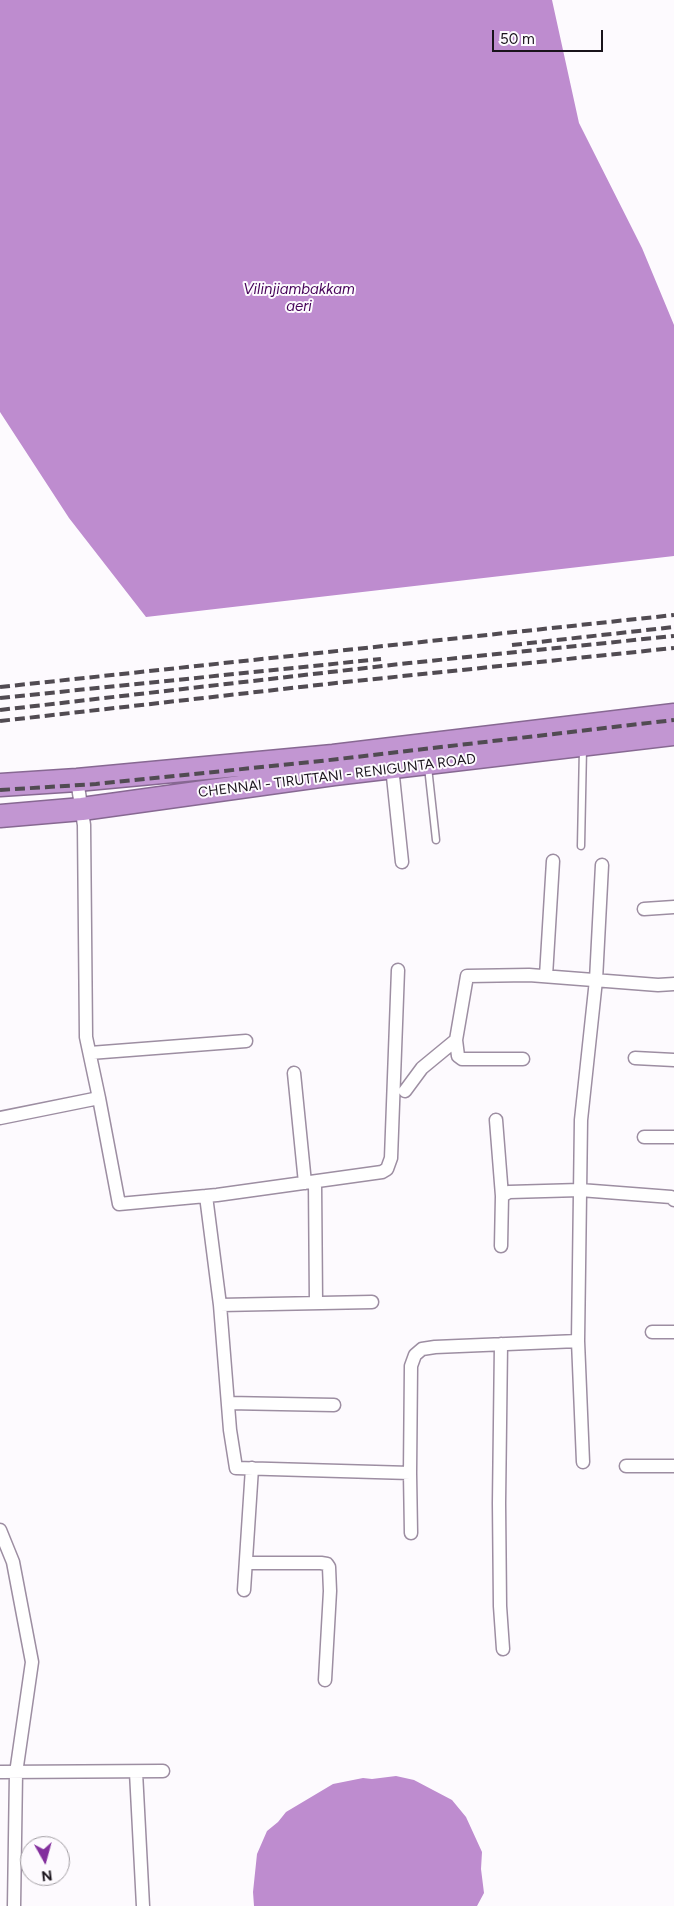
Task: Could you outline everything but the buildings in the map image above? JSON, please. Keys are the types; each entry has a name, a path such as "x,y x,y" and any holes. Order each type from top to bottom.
{"highway":[{"name":"CHENNAI - TIRUTTANI - RENIGUNTA ROAD","path":"0,785 77,780 333,756 674,715"},
{"name":"CHENNAI - TIRUTTANI - RENIGUNTA ROAD","path":"0,816 82,810 392,767 674,734"}],"street":[{"path":"392,767 402,862"},
{"path":"77,780 82,810 85,871 86,1037 119,1204 206,1196 382,1172 387,1169 390,1165 398,970"},
{"path":"546,976 553,861"},
{"path":"582,1462 578,1341 581,1120 596,980 602,865"},
{"path":"644,909 674,907"},
{"path":"523,1059 462,1059 456,1053 456,1040 467,976 546,976 658,985 674,984"},
{"path":"405,1091 422,1068 456,1040"},
{"path":"90,1053 246,1041"},
{"path":"635,1058 674,1060"},
{"path":"294,1073 310,1182 316,1303"},
{"path":"0,1118 99,1098"},
{"path":"496,1120 502,1196 501,1246"},
{"path":"644,1137 674,1137"},
{"path":"502,1196 509,1192 580,1190 671,1197 674,1200"},
{"path":"206,1196 220,1305 228,1403 236,1468 410,1473"},
{"path":"220,1305 372,1302"},
{"path":"652,1332 674,1332"},
{"path":"411,1533 411,1366 415,1355 422,1349 435,1347 578,1341"},
{"path":"501,1344 499,1503 500,1606 503,1650"},
{"path":"228,1403 334,1405"},
{"path":"626,1466 674,1466"},
{"path":"244,1590 252,1468"},
{"path":"0,1530 13,1562 32,1662 16,1774 14,1906"},
{"path":"246,1563 327,1564 329,1567 330,1591 325,1680"},
{"path":"0,1772 16,1774 164,1772"},
{"path":"136,1772 143,1906"}],"lane":[{"path":"581,846 583,744"},
{"path":"427,763 436,840"}],"water":[{"name":"Vilinjiambakkam aeri","path":"0,0 552,0 579,123 642,248 674,325 674,556 146,617 69,518 0,412"},
{"path":"396,1776 414,1780 452,1800 466,1817 482,1852 481,1869 484,1893 477,1906 254,1906 253,1892 257,1854 267,1831 286,1812 333,1784 363,1778 372,1779"}],"railway":[{"path":"0,687 674,615"},
{"path":"512,645 674,627"},
{"path":"0,710 409,663 674,636"},
{"path":"0,721 336,683 674,648"},
{"path":"0,698 381,659"},
{"path":"0,790 96,784 321,761 674,720"}]}
